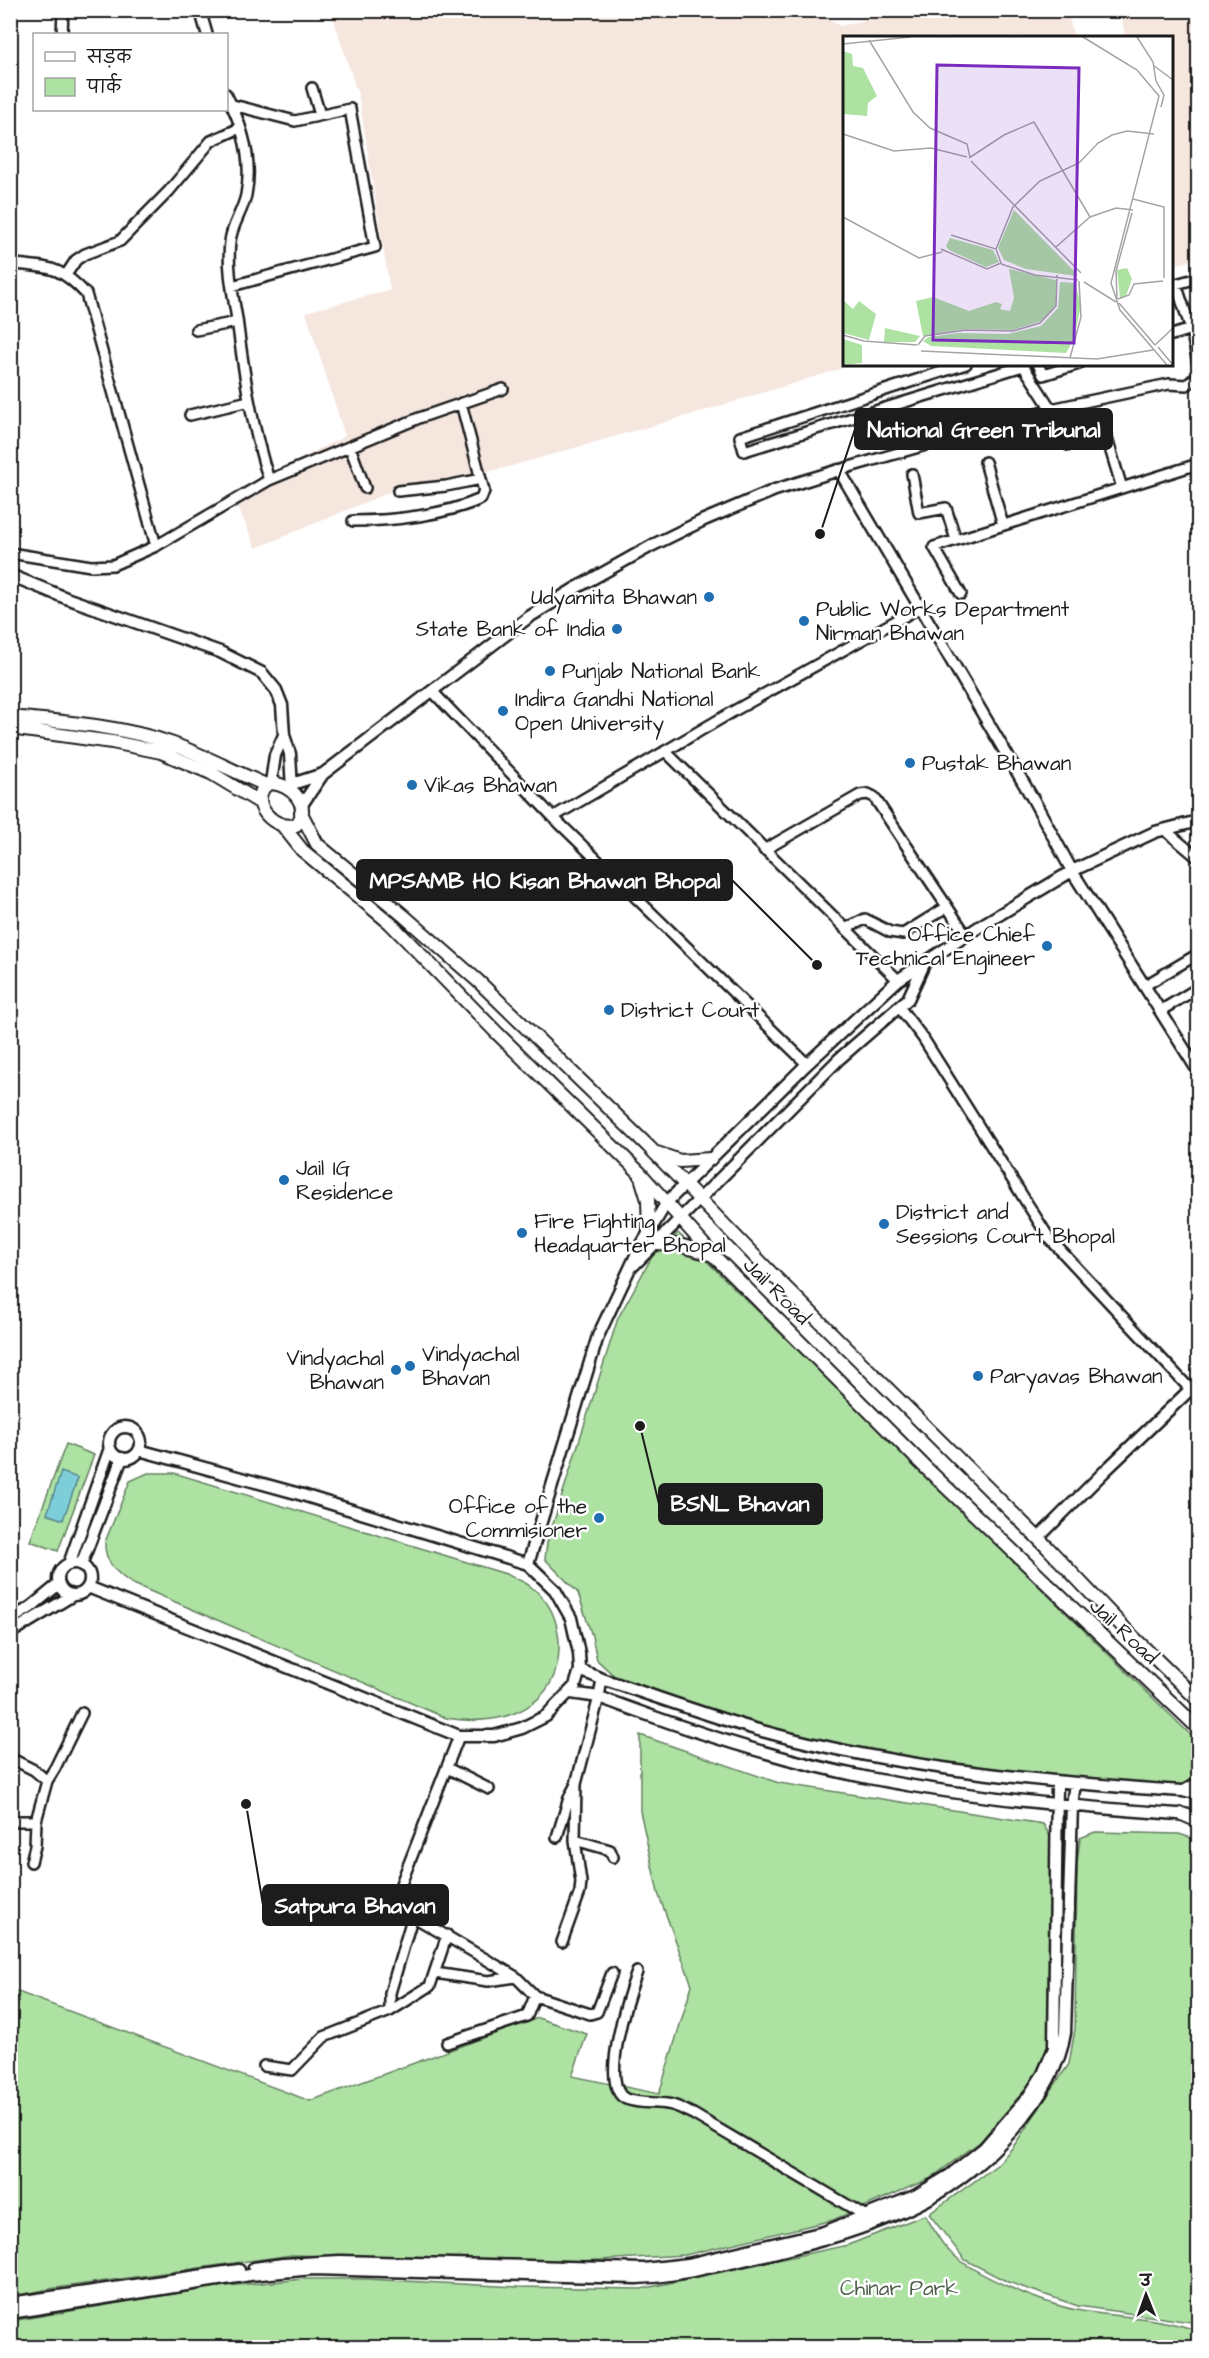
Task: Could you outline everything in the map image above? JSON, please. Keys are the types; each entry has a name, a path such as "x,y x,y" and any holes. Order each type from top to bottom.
{"main road":[{"path":"10,717 149,737 269,784 290,787 301,809 296,825 283,826 266,814 259,802 211,773 161,752 129,745 10,728"},
{"path":"259,802 262,789 269,784"},
{"name":"Jail Road","path":"301,809 317,844 446,952 653,1151 780,1282 1198,1700"},
{"name":"Jail Road","path":"283,826 302,850 390,923 496,1033 640,1173 712,1254 950,1491 1198,1728"},
{"path":"653,1151 680,1161 710,1159"},
{"path":"640,1173 648,1200 649,1232"},
{"path":"655,1244 679,1245 712,1254"},
{"path":"1192,1792 1198,1784"},
{"path":"1182,1814 1198,1821"}],"street":[{"path":"62,33 63,10"},
{"path":"200,10 207,33"},
{"path":"312,88 320,115"},
{"path":"228,96 233,105 249,164 246,195 230,241 232,286 257,443 269,480"},
{"path":"232,286 375,247 350,109 295,121 233,105"},
{"path":"66,275 76,260 85,254 120,241 169,191 210,141 240,128"},
{"path":"10,257 15,264 54,268 66,275 86,294 156,546"},
{"path":"1198,278 1176,284 1188,317 1198,364"},
{"path":"1188,317 1198,317"},
{"path":"196,330 237,322"},
{"path":"1173,335 1191,329"},
{"path":"960,366 740,437 744,451 1020,366"},
{"path":"1024,366 1051,409"},
{"path":"1039,366 1043,375 1072,366"},
{"path":"10,575 66,598 220,652 262,673 276,690 282,705 284,735 290,754 290,787 323,774 529,617 653,545 704,520 775,490 839,470 1051,409 1169,384 1187,385 1198,375"},
{"path":"10,553 91,566 113,565 156,546 269,480 419,418 503,389"},
{"path":"190,415 249,401"},
{"path":"353,521 379,521 427,514 478,501 484,496 461,403"},
{"path":"1068,445 1106,435 1122,488"},
{"path":"350,447 365,488"},
{"path":"985,462 1003,525"},
{"path":"961,594 934,547 1198,464"},
{"path":"839,470 1033,799 1072,871 1198,1071"},
{"path":"912,474 919,513 946,508 956,540"},
{"path":"398,491 446,486 481,479"},
{"path":"553,817 919,608"},
{"path":"433,692 553,817 807,1064"},
{"path":"269,784 275,755 284,735"},
{"path":"665,751 898,980"},
{"path":"301,809 323,774"},
{"path":"764,850 860,795 868,794 874,797 966,935"},
{"path":"528,1564 598,1336 628,1271 667,1202 807,1064 898,980 966,935 1072,871 1165,830 1198,821"},
{"path":"1165,830 1198,858"},
{"path":"846,929 865,919 890,932 903,934 947,907"},
{"path":"1144,986 1198,954"},
{"path":"628,1271 839,1059 899,1007 912,993 925,962"},
{"path":"1160,1011 1198,988"},
{"path":"899,1007 923,1038 1049,1238 1194,1385 1038,1538"},
{"path":"72,1595 59,1584 60,1572 69,1564 110,1448 111,1435 124,1427 135,1430 141,1439 139,1450 132,1457 122,1458 114,1455 110,1448"},
{"path":"88,1587 459,1736 494,1736 522,1728 546,1716 571,1693 575,1686 580,1670 579,1653 571,1618 555,1590 528,1564 296,1493 139,1450"},
{"path":"81,1565 122,1458"},
{"path":"10,1633 72,1595 84,1592 88,1587 89,1574 81,1565 69,1564"},
{"path":"10,1620 59,1584"},
{"path":"580,1670 762,1731 843,1750 929,1766 1057,1782 1192,1792"},
{"path":"557,1837 569,1798 576,1784 602,1679"},
{"path":"571,1693 599,1697 781,1757 868,1778 937,1790 1072,1805 1198,1815"},
{"path":"31,1862 35,1846 36,1821 46,1781 55,1768 81,1713"},
{"path":"459,1736 398,1894 398,1902 404,1911 516,1977 536,1996 594,2015 612,1973"},
{"path":"10,1758 34,1770 46,1781"},
{"path":"447,1768 489,1789"},
{"path":"10,2303 170,2278 283,2264 340,2261 644,2269 688,2264 824,2232 924,2190 950,2175 984,2148 1028,2097 1050,2061 1056,2036 1055,1803 1057,1782"},
{"path":"10,2313 250,2275 299,2270 636,2278 673,2275 819,2241 927,2200 960,2179 990,2153 1040,2094 1057,2064 1065,2033 1072,1805 1075,1783"},
{"path":"562,1942 580,1892 581,1882 575,1840 576,1784"},
{"path":"10,1821 36,1821"},
{"path":"575,1840 610,1850 613,1857"},
{"path":"390,2011 390,1993 413,1915"},
{"path":"264,2066 292,2070 324,2037 390,2011 430,1986 447,1935"},
{"path":"636,1971 621,2017 618,2037 615,2074 616,2089 619,2094 638,2102 676,2106 693,2114 866,2216"},
{"path":"435,1973 488,1980 516,1977"},
{"path":"447,2043 527,2016 536,1996"}],"shaded area":[{"path":"824,10 826,17 840,26 906,11 1067,11 1074,36 843,36 843,366 850,366 697,413 501,469 404,486 256,548 232,494 345,436 306,312 390,290 359,98 331,11"},
{"path":"1121,11 1198,11 1198,258 1173,266 1173,36 1125,36"}],"green space":[{"path":"678,1233 1198,1742 1198,1789 1030,1779 785,1735 621,1682 597,1660 578,1593 545,1559 547,1543 618,1318 653,1255"},
{"path":"66,1444 94,1455 58,1551 30,1541"},
{"path":"148,1473 174,1473 506,1574 530,1586 543,1598 551,1610 556,1625 559,1641 557,1664 550,1683 539,1697 525,1708 507,1716 488,1720 446,1718 131,1583 112,1566 105,1549 105,1542 130,1481"},
{"path":"640,1735 779,1783 1043,1824 1055,1844 1053,2001 1048,2046 1033,2081 981,2141 931,2178 833,2220 685,2255 565,2262 292,2255 49,2289 11,2297 10,1989 310,2101 538,2018 587,2034 572,2076 659,2094 692,1985 658,1893 640,1811"},
{"path":"1095,1832 1179,1834 1198,1840 1198,2323 1078,2306 1008,2282 965,2260 929,2214 997,2165 1013,2147 1069,2064 1075,2029 1077,1864 1080,1838"},
{"name":"Chinar Park","path":"925,2215 947,2249 976,2271 1028,2295 1076,2310 1168,2323 1198,2331 1198,2347 11,2347 11,2321 215,2287 305,2279 366,2279 518,2287 641,2289 848,2245"}],"water":[{"path":"61,1472 78,1478 63,1520 47,1514"}],"place":[{"name":"National Green Tribunal","path":"820,534"},
{"name":"Udyamita Bhawan","path":"709,597"},
{"name":"Public Works Department Nirman Bhawan","path":"804,621"},
{"name":"State Bank of India","path":"617,629"},
{"name":"Punjab National Bank","path":"550,671"},
{"name":"Indira Gandhi National Open University","path":"503,711"},
{"name":"Pustak Bhawan","path":"910,763"},
{"name":"Vikas Bhawan","path":"412,785"},
{"name":"Office Chief Technical Engineer","path":"1047,946"},
{"name":"MPSAMB HO Kisan Bhawan Bhopal","path":"817,965"},
{"name":"District Court","path":"609,1010"},
{"name":"Jail IG Residence","path":"284,1180"},
{"name":"District and Sessions Court Bhopal","path":"884,1224"},
{"name":"Fire Fighting Headquarter Bhopal","path":"522,1233"},
{"name":"Vindyachal Bhavan","path":"410,1366"},
{"name":"Vindyachal Bhawan","path":"396,1370"},
{"name":"Paryavas Bhawan","path":"978,1376"},
{"name":"BSNL Bhavan","path":"640,1426"},
{"name":"Office of the Commisioner","path":"599,1518"},
{"name":"Satpura Bhavan","path":"246,1804"}]}
